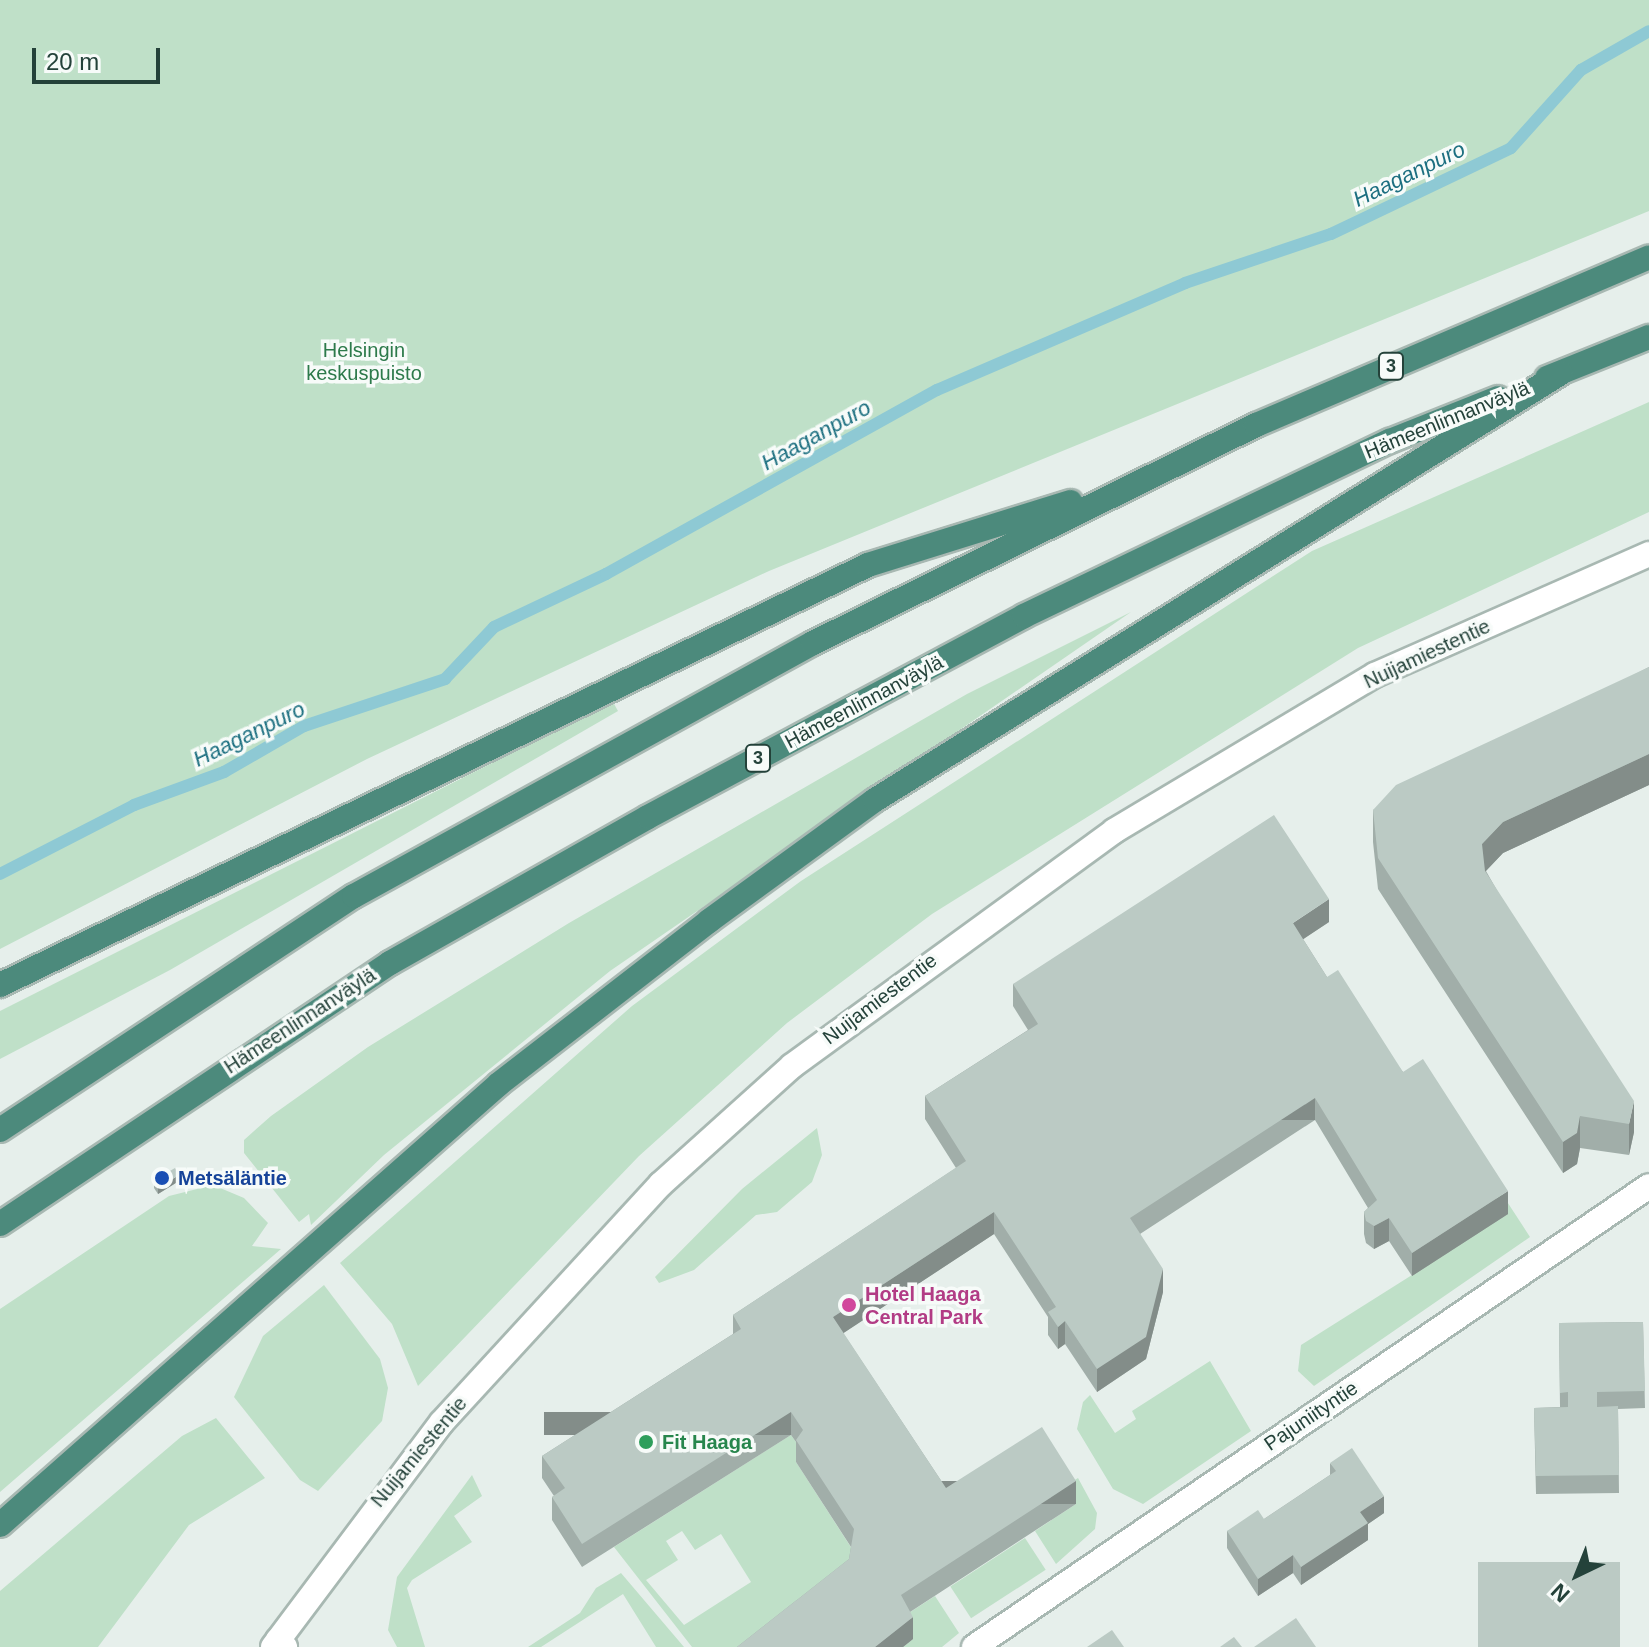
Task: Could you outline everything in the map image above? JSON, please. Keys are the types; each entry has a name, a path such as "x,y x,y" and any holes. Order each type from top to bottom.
{"highway":[{"name":"3","path":"0,1130 354,896 813,643 1141,481 1649,257"},
{"name":"Hämeenlinnanväylä","path":"0,1224 390,963 648,817 1024,616 1390,441 1649,337"},
{"path":"0,1525 499,1084 709,921 875,800 1561,373"},
{"path":"0,985 868,565 1141,481"}],"street":[{"name":"Nuijamiestentie","path":"278,1645 442,1422 661,1184 792,1066 1114,831 1336,698 1649,554"},
{"name":"Pajuniityntie","path":"974,1647 1649,1186"}],"green space":[{"name":"Helsingin keskuspuisto","path":"0,0 1649,0 1649,211 769,571 367,759 0,949"},
{"path":"1649,402 1649,512 1358,648 932,914 787,1023 639,1156 418,1386 392,1324 340,1263 632,1006 801,881 1312,551"},
{"path":"1131,612 610,971 384,1155 311,1225 309,1214 299,1222 244,1153 244,1140 271,1116 368,1047 569,923 967,694"},
{"path":"613,702 618,711 170,970 0,1059 0,1011"},
{"path":"1427,1079 1530,1237 1314,1386 1298,1371 1301,1345 1412,1275"},
{"path":"817,1128 822,1155 812,1182 777,1212 756,1215 694,1270 659,1283 655,1277 742,1189"},
{"path":"213,1185 244,1198 268,1223 252,1246 281,1249 0,1492 0,1309 169,1196"},
{"path":"324,1285 380,1359 388,1388 382,1421 318,1491 300,1480 234,1397 263,1336"},
{"path":"1210,1361 1251,1431 1143,1504 1113,1489 1077,1429 1083,1402 1090,1395 1115,1433 1136,1419 1132,1411"},
{"path":"216,1418 265,1478 189,1525 98,1647 0,1647 0,1591 182,1436"},
{"path":"791,1435 803,1452 796,1462 854,1552 849,1582 766,1647 692,1647 614,1547","holes":["682,1531 695,1550 721,1534 751,1582 684,1625 646,1580 678,1560 666,1541"]},
{"path":"472,1475 482,1496 454,1516 472,1542 412,1580 407,1588 425,1647 397,1647 388,1630 397,1577"},
{"path":"1078,1478 1097,1513 1095,1529 1056,1564 1035,1531 1076,1504 1065,1486"},
{"path":"1025,1538 1046,1570 971,1618 950,1586"},
{"path":"621,1573 684,1647 656,1647 623,1594 541,1647 528,1647 580,1613 596,1588"},
{"path":"935,1596 959,1633 942,1647 903,1647 913,1639 901,1618"}],"building":[{"path":"1649,667 1649,754 1503,822 1482,844 1485,871 1634,1101 1629,1124 1580,1116 1577,1133 1563,1142 1378,858 1373,810 1396,785"},
{"path":"1274,815 1329,899 1293,923 1327,977 1338,970 1403,1072 1423,1059 1508,1191 1412,1253 1389,1218 1374,1226 1366,1221 1364,1212 1377,1200 1315,1098 1130,1218 1163,1269 1146,1337 1097,1369 1065,1321 1058,1327 1048,1312 1056,1307 994,1212 833,1317 946,1488 1042,1427 1076,1481 901,1595 913,1617 875,1647 737,1647 849,1559 854,1529 796,1440 803,1430 791,1412 582,1544 552,1497 565,1488 542,1456 741,1329 733,1315 966,1161 925,1096 1038,1024 1013,984"},
{"path":"175,1168 179,1175 157,1187 153,1180"},
{"path":"1643,1322 1645,1391 1597,1392 1597,1407 1618,1406 1619,1475 1536,1476 1534,1408 1568,1407 1568,1392 1560,1393 1559,1323"},
{"path":"1352,1448 1384,1496 1360,1512 1368,1523 1301,1567 1293,1555 1258,1579 1227,1531 1258,1510 1264,1519 1336,1471 1330,1463"},
{"path":"1478,1562 1620,1562 1620,1647 1478,1647"},
{"path":"1296,1618 1316,1647 1254,1647"},
{"path":"1112,1630 1124,1647 1087,1647"},
{"path":"1234,1637 1242,1647 1220,1647"}],"waterway":[{"name":"Haaganpuro","path":"0,874 134,805 224,772 304,726 445,679 494,627 606,574 937,390 1185,283 1331,234 1511,148 1581,70 1649,31"}],"place":[{"name":"Metsäläntie","path":"162,1178"},
{"name":"Hotel Haaga Central Park","path":"849,1305"},
{"name":"Fit Haaga","path":"646,1442"}]}
